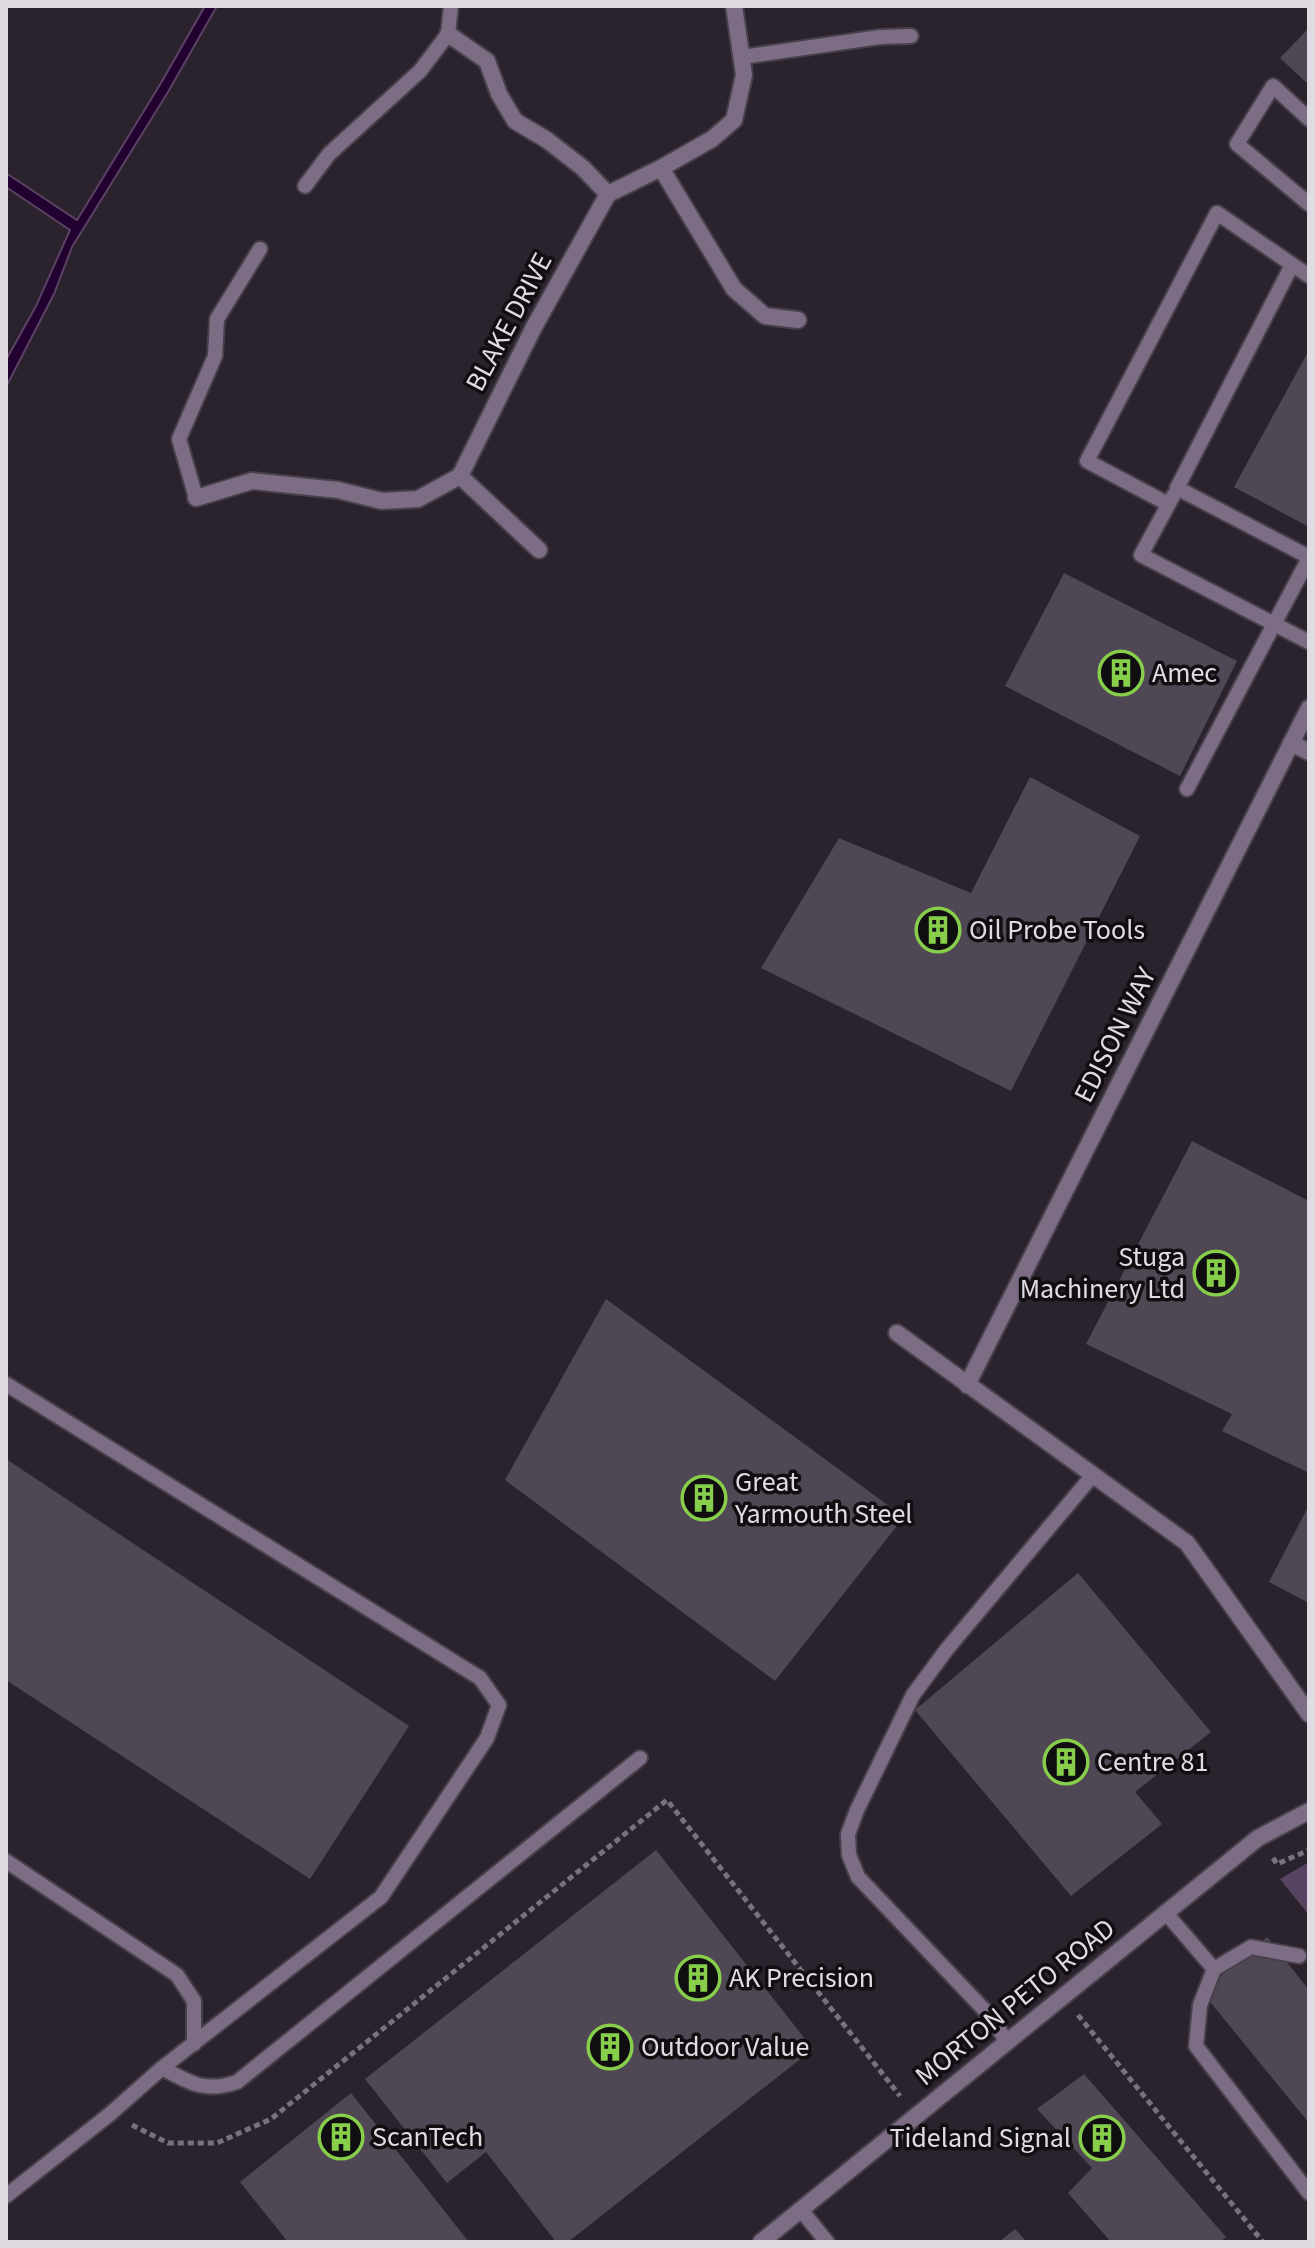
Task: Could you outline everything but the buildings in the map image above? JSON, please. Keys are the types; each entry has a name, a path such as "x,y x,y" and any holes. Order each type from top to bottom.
{"street":[{"path":"448,34 487,61 499,94 515,121 547,140 583,168 608,194 712,139 734,120 744,75 734,6"},
{"path":"661,168 734,289 765,316 798,320"},
{"name":"BLAKE DRIVE","path":"460,476 534,327 608,194"},
{"path":"196,498 252,481 338,490 382,501 418,499 460,476 539,550"},
{"name":"EDISON WAY","path":"967,1385 1309,708"},
{"path":"1291,743 1309,752"},
{"path":"897,1333 1187,1543 1309,1714"},
{"name":"MORTON PETO ROAD","path":"761,2242 1258,1838 1309,1811"}],"lane":[{"path":"305,186 329,154 420,71 448,34 451,6"},
{"path":"742,57 880,37 911,36"},
{"path":"1309,119 1273,86 1237,144 1309,204"},
{"path":"1168,504 1087,461 1217,213 1309,276"},
{"path":"196,498 179,439 215,356 217,319 260,249"},
{"path":"1292,265 1141,555 1309,642"},
{"path":"1177,488 1309,557 1187,789"},
{"path":"6,1384 480,1678 499,1705 487,1738 381,1897 162,2068 110,2114 9,2189"},
{"path":"1007,2043 993,2019 858,1877 849,1855 848,1834 913,1695 947,1649 1093,1475"},
{"path":"162,2068 189,2083 219,2088 237,2082 640,1758"},
{"path":"6,1861 177,1975 194,2001 194,2044"},
{"path":"1165,1912 1214,1969"},
{"path":"1299,1956 1251,1947 1214,1969 1200,2005 1196,2046 1309,2193"},
{"path":"801,2210 827,2242"}],"path":[{"path":"110,2114 168,2143 217,2143 271,2119 667,1800 916,2116"},
{"path":"1063,1997 1263,2242"}],"shaded area":[{"path":"205,6 217,6 72,247 54,294 6,387 6,360 36,306 70,230 6,187 6,173 77,220"},
{"path":"1309,1862 1309,1915 1280,1879"}],"place":[{"name":"Amec","path":"1121,673"},
{"name":"Oil Probe Tools","path":"938,930"},
{"name":"Stuga Machinery Ltd","path":"1216,1273"},
{"name":"Great Yarmouth Steel","path":"704,1498"},
{"name":"Centre 81","path":"1066,1762"},
{"name":"AK Precision","path":"698,1978"},
{"name":"Outdoor Value","path":"610,2047"},
{"name":"ScanTech","path":"341,2137"},
{"name":"Tideland Signal","path":"1102,2138"}]}
